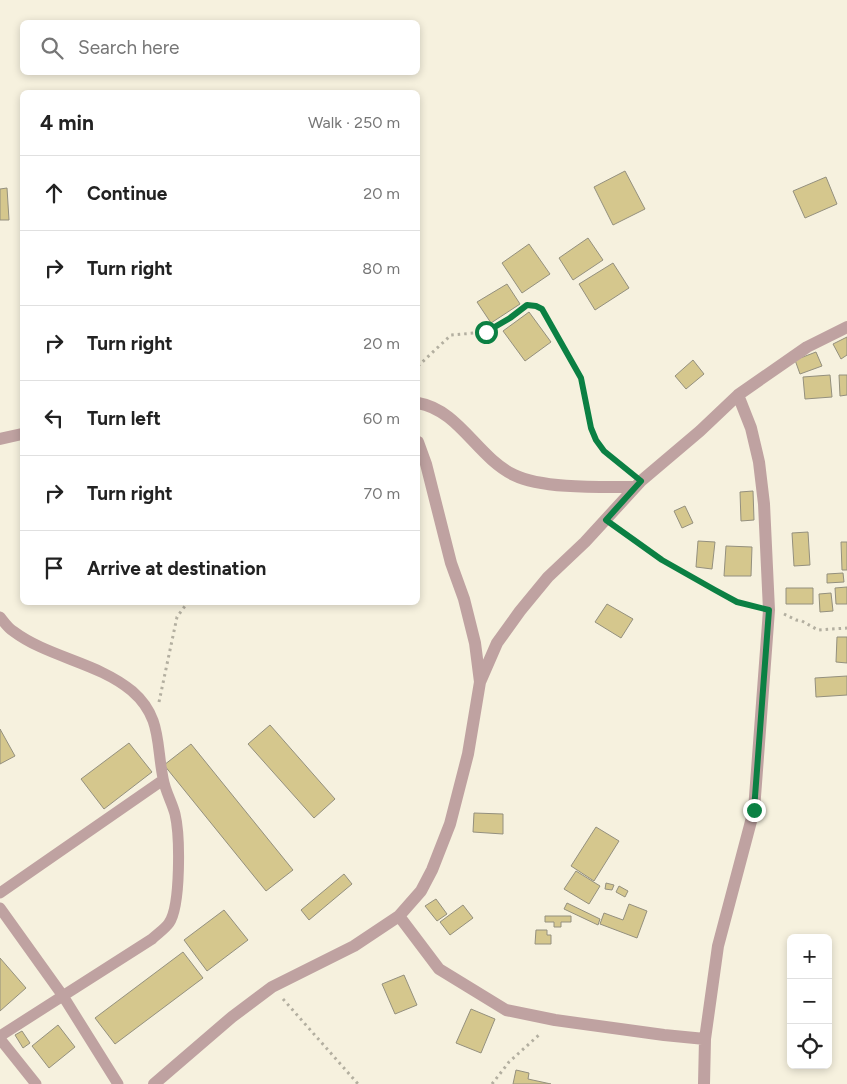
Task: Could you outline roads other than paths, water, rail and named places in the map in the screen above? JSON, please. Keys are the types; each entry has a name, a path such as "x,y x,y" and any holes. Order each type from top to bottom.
{"street":[{"path":"154,1084 232,1017 272,987 354,946 399,916 421,892 450,824 468,754 480,682 497,643 520,611 548,578 606,520 638,484 700,431 738,395 807,347 847,327"},
{"path":"704,1084 705,1039 718,946 754,810 769,610 764,504 759,462 751,428 738,395"},
{"path":"420,404 436,408 449,416 474,443 498,464 514,475 531,482 569,486 638,484"},
{"path":"0,439 20,434"},
{"path":"420,448 426,464 451,563 464,599 475,643 480,682"},
{"path":"399,916 445,974 506,1010 556,1020 664,1036 705,1039"}],"lane":[{"path":"0,618 12,631 40,647 74,659 109,677 132,692 155,722 163,780 175,815 178,853 177,898 170,923 152,939 0,1038 36,1084"},
{"path":"0,893 163,780"},
{"path":"0,908 62,996 118,1084"}]}
